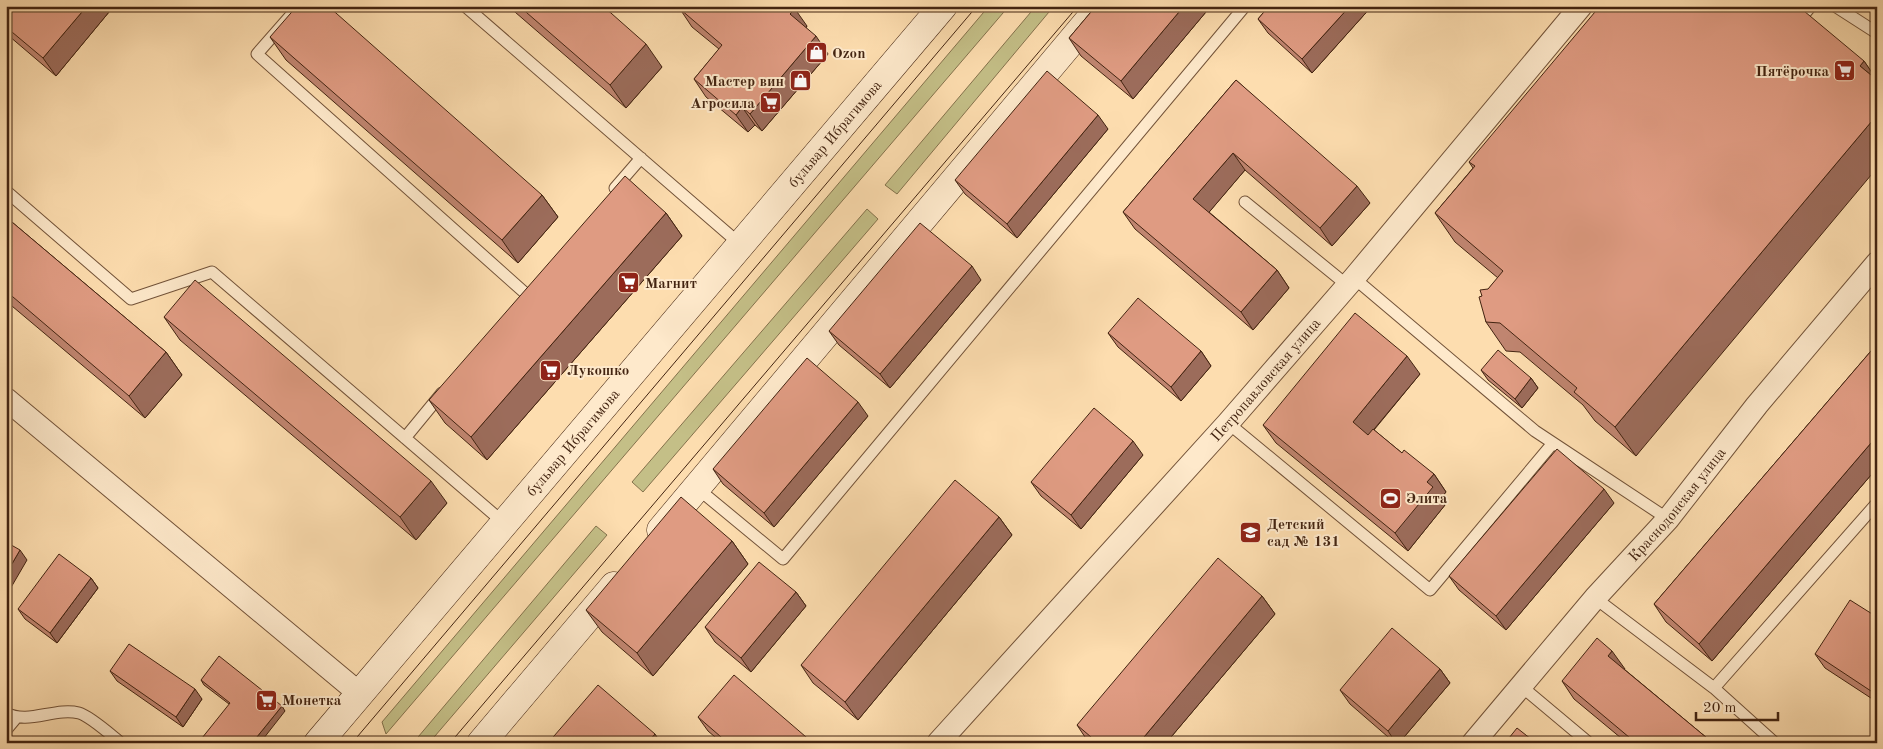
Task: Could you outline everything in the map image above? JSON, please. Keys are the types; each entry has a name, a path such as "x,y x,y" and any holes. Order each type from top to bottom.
{"main road":[{"name":"бульвар Ибрагимова","path":"318,743 943,6"},
{"path":"646,548 1101,6"},
{"path":"481,743 627,570"}],"street":[{"name":"Петропавловская улица","path":"938,743 1228,423 1350,282 1581,6"},
{"name":"Краснодонская улица","path":"1473,743 1595,598 1668,519 1757,405 1877,263"},
{"path":"6,399 360,694"}],"lane":[{"path":"300,6 257,54 525,293"},
{"path":"465,6 741,245"},
{"path":"697,488 783,559 1245,6"},
{"path":"1793,27 1811,6"},
{"path":"1835,6 1877,33"},
{"path":"609,196 641,158"},
{"path":"6,190 131,299 212,272 504,523"},
{"path":"1245,202 1350,282 1553,444 1668,519"},
{"path":"405,438 449,384"},
{"path":"1228,423 1430,590 1553,444"},
{"path":"1714,688 1877,504"},
{"path":"1595,598 1714,688 1776,743"},
{"path":"1521,686 1589,743"},
{"path":"6,730 11,715 62,711 81,713 121,743"}],"shaded area":[{"path":"989,6 1009,6 386,734 382,722"},
{"path":"1036,6 1054,6 897,194 885,185"},
{"path":"867,209 878,219 643,492 632,482"},
{"path":"596,526 607,535 429,743 413,743"}],"building":[{"path":"6,6 87,6 43,58 6,27"},
{"path":"297,6 328,6 542,195 502,240 270,37"},
{"path":"519,6 603,6 646,44 610,85"},
{"path":"682,6 792,6 795,9 790,14 816,36 750,114 742,107 736,115 694,79 722,45 680,9"},
{"path":"1096,6 1184,6 1121,81 1069,38"},
{"path":"1269,6 1350,6 1302,59 1258,19"},
{"path":"1600,6 1798,6 1864,61 1860,66 1877,80 1877,115 1615,427 1574,392 1577,388 1500,323 1486,322 1479,297 1482,296 1480,290 1488,289 1503,271 1435,213 1475,166 1469,162"},
{"path":"1047,71 1098,115 1007,224 955,180"},
{"path":"1236,80 1357,186 1320,228 1233,153 1193,199 1277,270 1241,312 1123,212"},
{"path":"625,176 666,213 471,437 429,400"},
{"path":"6,217 166,352 129,396 6,291"},
{"path":"920,223 972,266 880,374 829,331"},
{"path":"195,280 431,481 400,517 164,317"},
{"path":"1138,298 1201,351 1171,387 1108,333"},
{"path":"1355,313 1407,356 1353,422 1368,435 1373,429 1402,453 1404,450 1434,474 1427,482 1433,487 1395,533 1263,425"},
{"path":"1877,344 1877,436 1699,644 1654,604"},
{"path":"1498,350 1531,378 1515,399 1481,370"},
{"path":"807,358 858,402 764,513 713,469"},
{"path":"1094,408 1133,441 1071,515 1031,482"},
{"path":"1557,449 1604,489 1496,616 1449,576"},
{"path":"955,480 999,517 845,702 801,665"},
{"path":"681,497 732,541 637,653 586,610"},
{"path":"6,542 20,550 6,574"},
{"path":"59,554 91,578 50,633 18,609"},
{"path":"1218,558 1262,596 1139,743 1098,743 1077,725"},
{"path":"759,562 796,592 741,658 705,627"},
{"path":"1850,600 1877,617 1877,695 1815,654"},
{"path":"1392,628 1440,669 1388,731 1340,690"},
{"path":"1597,638 1612,651 1608,656 1713,743 1636,743 1562,681"},
{"path":"129,644 195,689 176,717 110,671"},
{"path":"219,656 282,706 252,743 198,743 230,703 201,680"},
{"path":"734,675 813,743 728,743 698,717"},
{"path":"598,685 655,734 647,743 548,743"},
{"path":"1517,728 1536,743 1505,743"}],"tram line":[{"path":"352,743 977,6"},
{"path":"450,743 1078,6"}],"place":[{"name":"Ozon","path":"816,53"},
{"name":"Пятёрочка","path":"1845,71"},
{"name":"Мастер вин","path":"800,81"},
{"name":"Агросила","path":"771,103"},
{"name":"Магнит","path":"629,283"},
{"name":"Лукошко","path":"551,370"},
{"name":"Элита","path":"1390,498"},
{"name":"Детский сад № 131","path":"1251,533"},
{"name":"Монетка","path":"266,700"}]}
